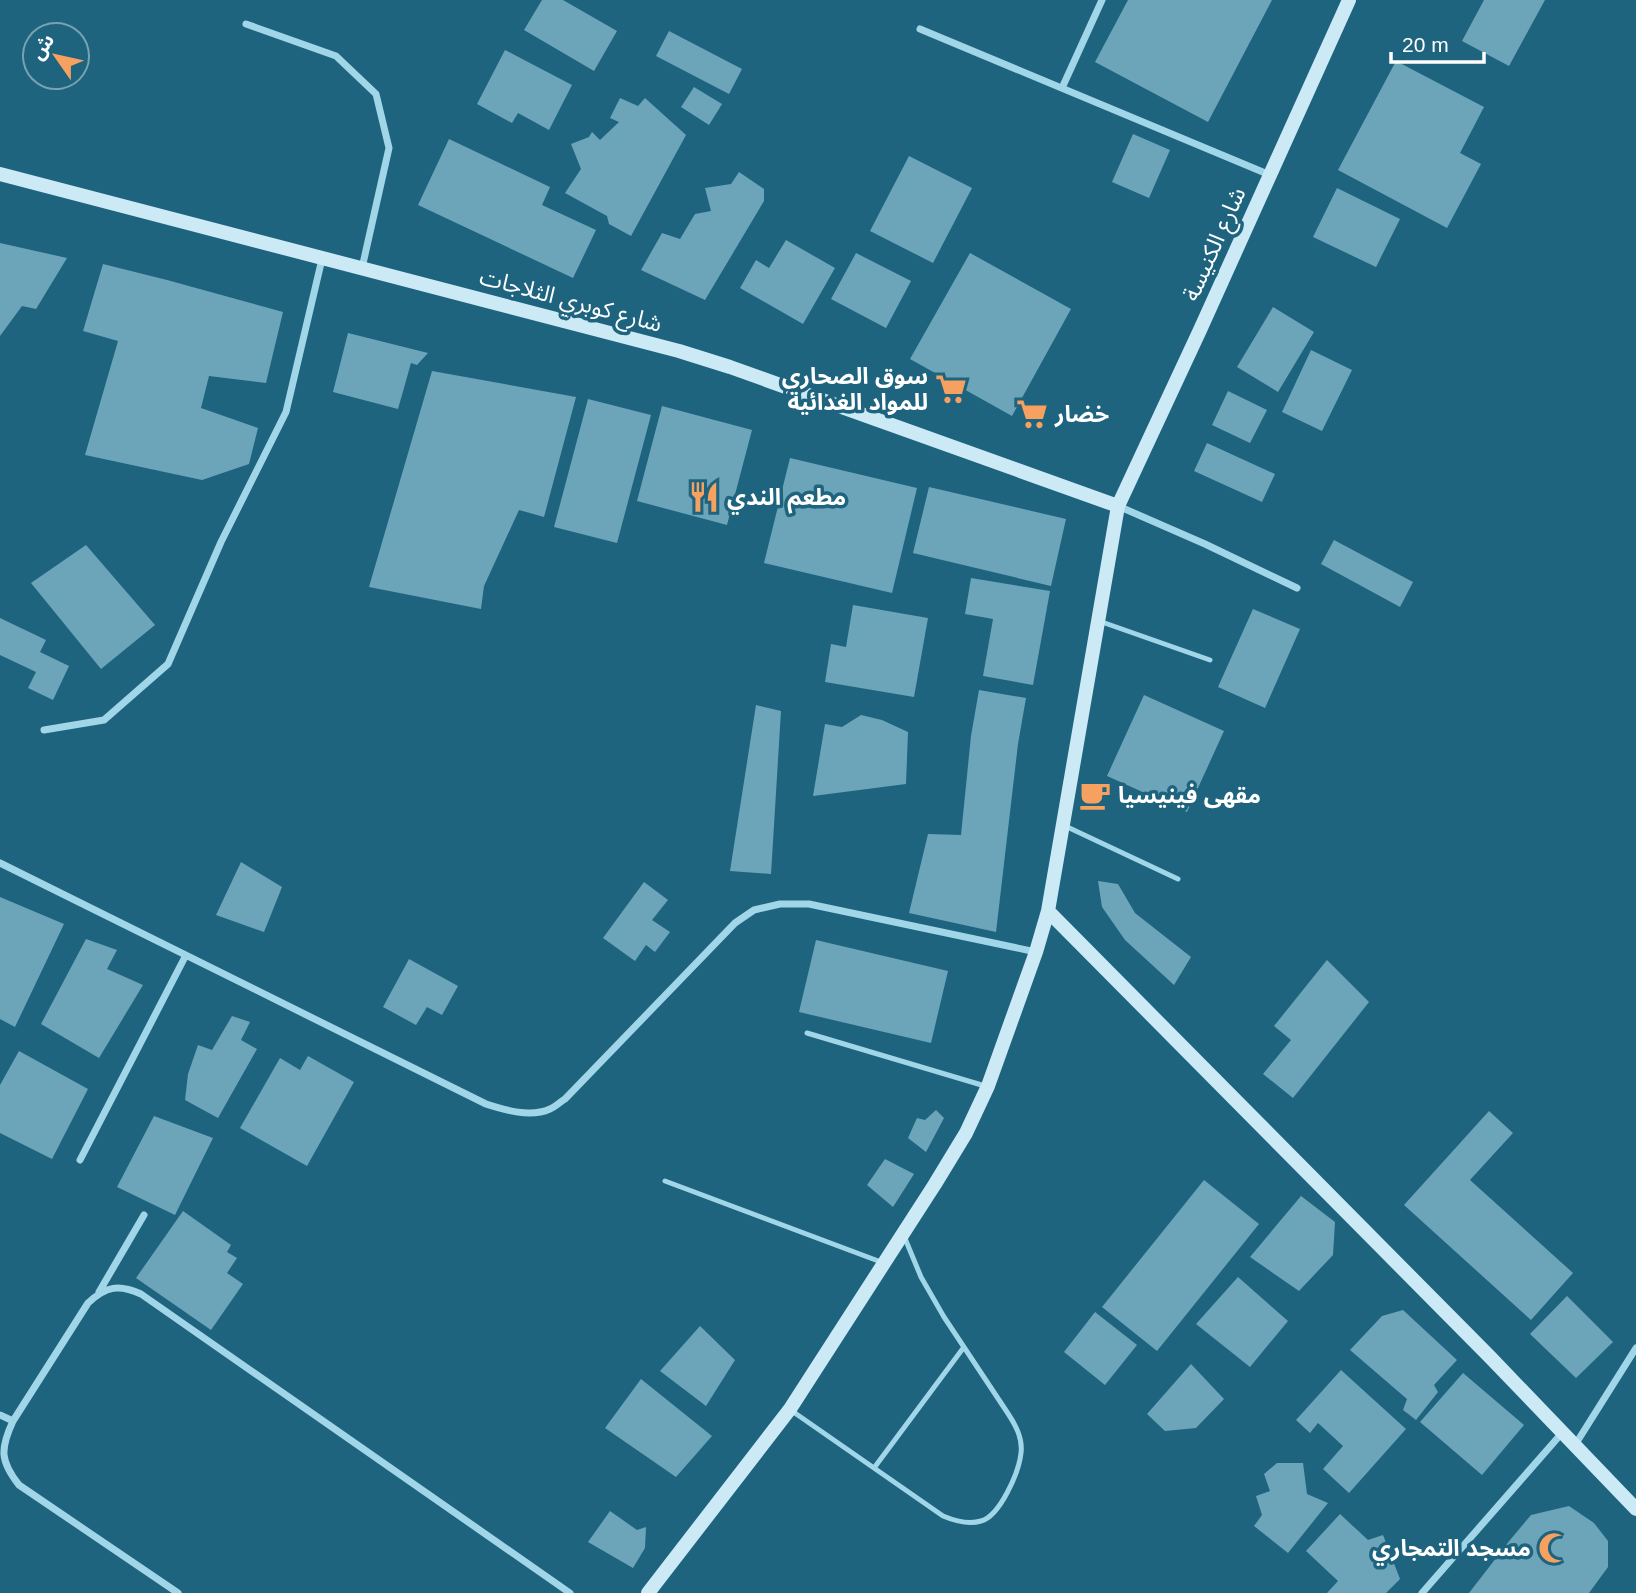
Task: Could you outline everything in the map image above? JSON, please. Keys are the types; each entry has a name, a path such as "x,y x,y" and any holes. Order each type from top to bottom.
{"street":[{"path":"1062,88 1102,0"},
{"name":"شارع الكنيسة","path":"648,1593 790,1409 936,1184 966,1133 989,1086 1048,911 1118,506 1349,0"},
{"path":"246,24 336,56 376,94 389,148 362,268"},
{"path":"920,29 1270,175"},
{"name":"شارع كوبري الثلاجات","path":"0,174 680,351 1118,506"},
{"path":"44,730 104,720 168,664 221,542 286,412 322,258"},
{"path":"1118,506 1205,544 1297,589"},
{"path":"0,863 486,1104 513,1112 550,1109 565,1098 735,923 754,910 780,904 810,904 1036,951"},
{"path":"1048,911 1481,1347 1636,1509"},
{"path":"80,1160 186,955"},
{"path":"144,1215 99,1293 88,1303 13,1421 5,1437 3,1455 8,1471 19,1485 178,1593"},
{"path":"99,1293 113,1288 128,1288 141,1294 570,1593"},
{"path":"1574,1446 1636,1348"},
{"path":"0,1415 13,1421"},
{"path":"1422,1593 1562,1433"}],"lane":[{"path":"1099,621 1210,660"},
{"path":"1063,825 1178,879"},
{"path":"807,1033 989,1086"},
{"path":"665,1181 884,1263"},
{"path":"790,1409 943,1516 970,1523 983,1521 996,1511 1010,1488 1021,1453 1016,1425 944,1317 921,1276 903,1234"},
{"path":"874,1468 964,1347"}],"building":[{"path":"542,0 563,0 617,31 594,71 524,30"},
{"path":"1128,0 1272,0 1208,122 1095,62"},
{"path":"1484,0 1545,0 1509,66 1462,41"},
{"path":"669,31 742,69 729,94 656,56"},
{"path":"505,50 572,85 549,130 518,113 512,123 477,104"},
{"path":"1396,61 1484,107 1460,153 1481,164 1447,228 1338,170"},
{"path":"694,87 722,104 709,125 681,107"},
{"path":"620,98 638,106 645,98 686,135 631,236 609,224 607,216 565,193 581,169 571,144 589,137 592,132 600,140 619,122 610,118"},
{"path":"1133,134 1170,150 1149,198 1112,182"},
{"path":"449,139 550,187 542,205 596,230 573,278 418,205"},
{"path":"909,156 972,188 933,263 870,231"},
{"path":"739,172 764,189 764,201 705,300 641,270 662,233 680,239 695,214 711,211 705,188 731,184"},
{"path":"1337,188 1400,219 1376,267 1313,237"},
{"path":"786,240 835,268 803,324 740,288 756,260 769,268"},
{"path":"0,243 67,258 36,309 22,306 0,336"},
{"path":"856,253 911,281 886,328 831,299"},
{"path":"970,253 1071,309 1012,416 910,359"},
{"path":"103,264 283,312 266,383 209,376 201,408 258,428 249,464 202,480 85,455 118,341 83,331"},
{"path":"1273,307 1314,332 1278,392 1237,367"},
{"path":"348,333 428,353 417,365 411,363 398,409 333,392"},
{"path":"1311,350 1352,370 1322,431 1282,412"},
{"path":"432,371 576,397 544,517 519,510 484,586 481,609 369,587"},
{"path":"1228,391 1267,410 1250,443 1212,425"},
{"path":"588,399 651,415 617,543 554,527"},
{"path":"662,406 752,430 727,525 637,501"},
{"path":"1207,443 1275,474 1262,502 1194,471"},
{"path":"790,458 917,488 892,593 764,563"},
{"path":"929,487 1066,519 1051,586 913,553"},
{"path":"1334,540 1413,582 1400,607 1321,564"},
{"path":"86,545 155,625 101,669 31,583"},
{"path":"971,578 1050,591 1033,685 983,676 993,619 965,614"},
{"path":"853,605 928,618 914,697 825,682 831,644 846,647"},
{"path":"1253,609 1300,629 1265,708 1218,687"},
{"path":"0,618 46,640 40,652 69,666 53,700 28,688 36,672 0,655"},
{"path":"979,690 1026,698 996,932 909,913 928,834 961,835 971,736"},
{"path":"1144,695 1224,731 1187,812 1107,776"},
{"path":"756,705 781,711 771,874 730,871"},
{"path":"861,715 882,720 908,732 906,784 813,796 825,724 842,727"},
{"path":"241,862 282,887 264,932 216,915"},
{"path":"1098,881 1118,884 1135,913 1191,957 1174,985 1125,940 1102,907"},
{"path":"644,882 668,900 652,920 670,932 655,952 646,945 635,961 603,938"},
{"path":"0,897 64,924 15,1027 0,1019"},
{"path":"86,939 117,950 107,969 143,985 99,1058 41,1024"},
{"path":"816,940 948,971 931,1043 799,1012"},
{"path":"409,959 458,986 442,1015 427,1007 416,1025 383,1007"},
{"path":"1327,960 1369,1002 1293,1098 1263,1074 1291,1040 1274,1026"},
{"path":"232,1016 250,1022 241,1040 257,1049 218,1118 185,1100 188,1074 198,1045 212,1050"},
{"path":"19,1051 88,1089 52,1159 0,1133 0,1085"},
{"path":"308,1056 354,1082 307,1166 240,1128 280,1058 300,1070"},
{"path":"936,1110 944,1118 926,1152 908,1138 917,1118 925,1120"},
{"path":"1489,1111 1513,1133 1470,1180 1573,1273 1531,1320 1404,1205"},
{"path":"154,1116 213,1138 175,1215 117,1187"},
{"path":"885,1159 914,1174 893,1207 867,1185"},
{"path":"1204,1180 1259,1224 1157,1351 1102,1307"},
{"path":"1301,1196 1335,1222 1333,1255 1299,1291 1250,1257"},
{"path":"183,1211 231,1245 227,1252 237,1258 227,1273 243,1284 211,1330 136,1278"},
{"path":"1238,1277 1288,1321 1250,1367 1196,1324"},
{"path":"1567,1296 1613,1342 1576,1378 1530,1334"},
{"path":"1403,1310 1457,1360 1434,1385 1438,1392 1416,1420 1403,1410 1407,1399 1350,1350 1382,1316"},
{"path":"1095,1312 1137,1345 1105,1385 1064,1352"},
{"path":"700,1326 735,1360 706,1406 660,1371"},
{"path":"1191,1364 1224,1399 1196,1428 1165,1431 1147,1414"},
{"path":"1341,1370 1406,1429 1349,1493 1323,1469 1343,1446 1318,1423 1310,1433 1296,1420"},
{"path":"1463,1373 1524,1425 1482,1475 1420,1422"},
{"path":"641,1379 712,1436 676,1477 605,1428"},
{"path":"1277,1463 1303,1463 1307,1494 1328,1503 1288,1553 1254,1526 1262,1515 1256,1496 1270,1491 1264,1474"},
{"path":"1569,1506 1594,1523 1608,1541 1608,1567 1589,1593 1469,1593 1531,1515"},
{"path":"610,1511 637,1530 646,1527 645,1548 633,1568 588,1542"},
{"path":"1340,1514 1368,1540 1383,1535 1400,1579 1386,1593 1327,1593 1338,1581 1306,1551"}],"place":[{"name":"سوق الصحاري للمواد الغدائية","path":"951,389"},
{"name":"خضار","path":"1032,414"},
{"name":"مطعم الندي","path":"704,497"},
{"name":"مقهى فينيسيا","path":"1095,795"},
{"name":"مسجد التمجاري","path":"1554,1548"}]}
